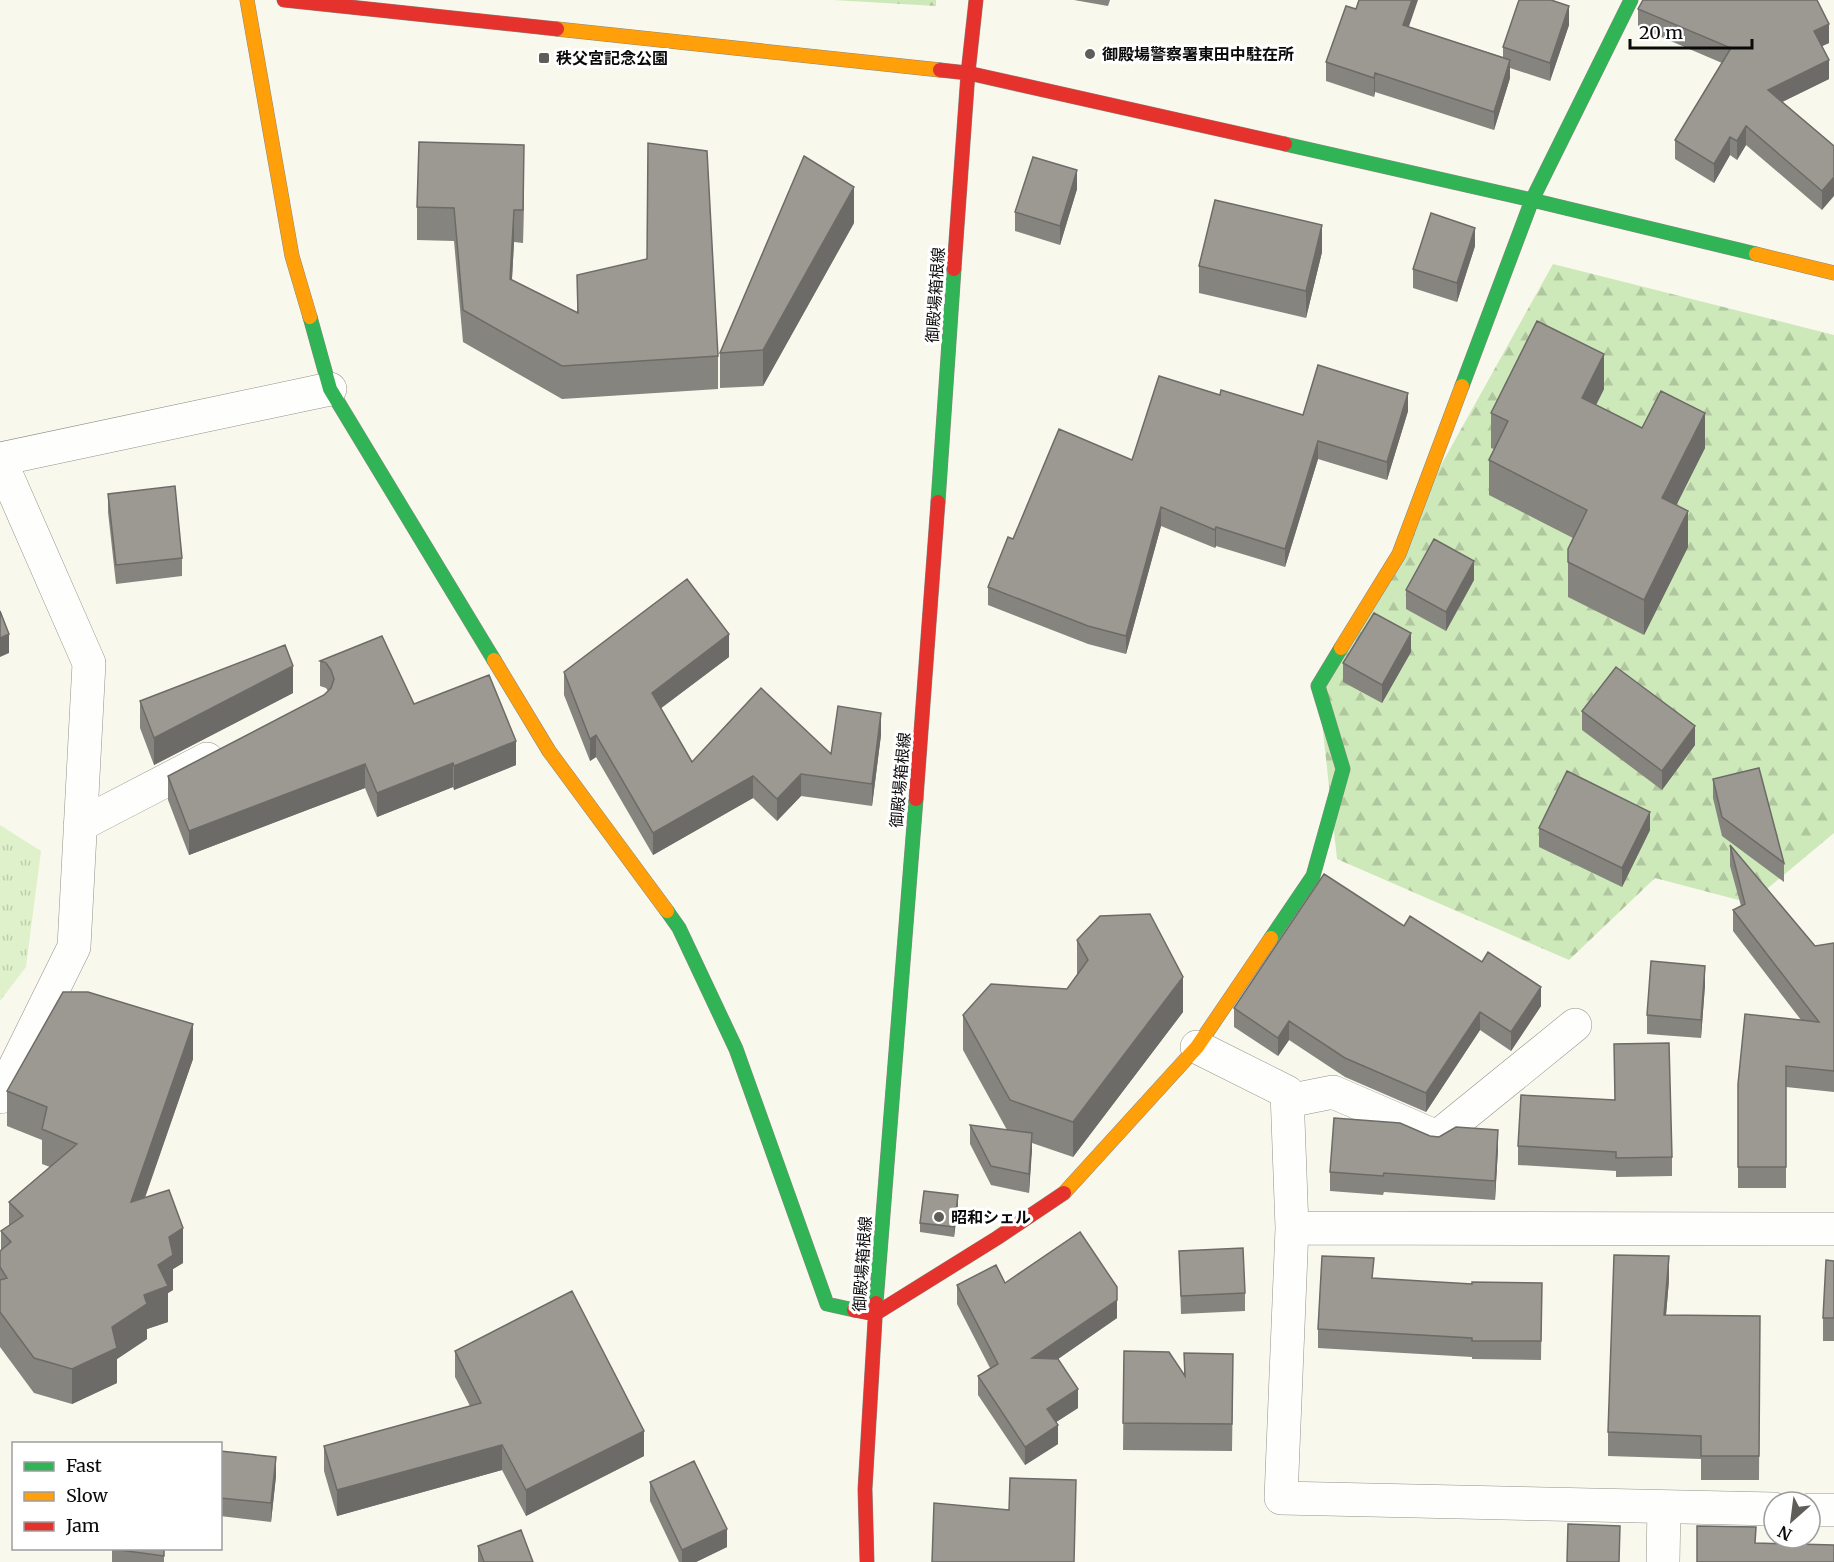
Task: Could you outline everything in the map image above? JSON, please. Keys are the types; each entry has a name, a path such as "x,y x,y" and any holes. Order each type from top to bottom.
{"street":[{"path":"247,0 292,256 330,389 549,751 679,928 736,1049 827,1304 875,1314 998,1238 1069,1190 1197,1047 1313,876 1343,769 1318,686 1399,554 1532,200 1631,0"},
{"path":"284,0 968,73 1532,200 1834,273"},
{"name":"御殿場箱根線","path":"867,1562 865,1489 875,1314 926,668 968,73 976,0"},
{"path":"0,1097 74,947 89,663 0,460 330,389"},
{"path":"80,825 234,746"},
{"path":"1288,1101 1333,1092 1437,1137 1575,1025"},
{"path":"1197,1047 1287,1092 1292,1228 1281,1498 1762,1509"},
{"path":"1292,1228 1834,1229"},
{"path":"1663,1562 1664,1507"}],"green space":[{"path":"833,0 936,0 936,6"},
{"path":"1553,264 1834,335 1834,833 1750,903 1655,878 1569,960 1337,859 1318,686"},
{"path":"0,825 41,851 26,967 0,1001"}],"building":[{"path":"1359,0 1412,0 1403,25 1510,60 1494,112 1375,73 1374,78 1326,62 1346,6 1356,9"},
{"path":"1519,0 1551,0 1569,6 1550,63 1503,47"},
{"path":"1643,0 1817,0 1829,24 1814,31 1829,60 1768,90 1834,146 1834,177 1822,191 1746,126 1737,141 1730,137 1714,164 1675,140 1731,48 1638,9"},
{"path":"419,142 524,145 523,210 514,210 510,279 578,313 577,275 647,259 648,143 707,151 718,356 562,366 463,310 454,208 417,207"},
{"path":"804,156 854,187 763,350 720,353"},
{"path":"1033,157 1077,170 1060,226 1015,212"},
{"path":"1215,200 1322,225 1306,291 1199,266"},
{"path":"1431,213 1475,228 1457,283 1413,269"},
{"path":"1537,321 1604,354 1582,398 1642,428 1661,391 1705,413 1662,498 1688,511 1644,600 1568,562 1568,549 1587,510 1489,460 1508,421 1491,413"},
{"path":"1318,365 1408,393 1387,462 1318,441 1285,549 1216,527 1215,530 1161,507 1126,636 1088,626 988,587 1008,537 1013,539 1059,429 1132,460 1159,376 1220,395 1221,390 1303,415"},
{"path":"175,486 182,558 116,565 108,494"},
{"path":"1434,539 1474,561 1446,612 1406,590"},
{"path":"687,579 729,634 652,693 692,762 761,688 831,754 838,706 881,713 872,784 801,774 777,799 753,776 653,833 596,735 590,739 564,672"},
{"path":"0,611 9,634 0,638"},
{"path":"1374,613 1411,633 1382,685 1343,663"},
{"path":"382,636 414,704 489,675 516,741 377,793 365,764 189,831 168,776 324,695 331,688 334,679 326,663 320,661"},
{"path":"285,645 293,666 154,738 140,701"},
{"path":"1616,667 1695,726 1662,771 1582,711"},
{"path":"1759,768 1784,863 1722,817 1713,779"},
{"path":"1567,771 1650,812 1622,868 1539,828"},
{"path":"1730,845 1815,946 1834,943 1834,1071 1786,1066 1786,1167 1738,1167 1738,1084 1745,1014 1819,1022 1733,910 1745,904"},
{"path":"1324,874 1404,926 1410,916 1482,962 1488,952 1541,987 1511,1032 1480,1012 1426,1093 1345,1058 1289,1021 1278,1038 1234,1008"},
{"path":"1150,914 1183,977 1073,1122 1010,1100 963,1015 991,984 1067,989 1088,960 1077,940 1100,916"},
{"path":"1651,961 1705,966 1701,1020 1647,1015"},
{"path":"63,992 88,992 193,1024 131,1202 169,1190 183,1228 169,1237 173,1255 158,1265 168,1286 144,1295 147,1304 112,1327 117,1348 72,1369 34,1358 0,1312 0,1280 7,1278 0,1267 0,1251 11,1242 1,1231 23,1216 9,1202 77,1144 42,1129 47,1107 7,1091"},
{"path":"1669,1043 1672,1157 1616,1158 1616,1152 1518,1146 1521,1095 1615,1100 1614,1044"},
{"path":"1334,1118 1400,1123 1430,1136 1439,1137 1456,1127 1498,1130 1495,1181 1384,1173 1383,1176 1330,1172"},
{"path":"970,1125 1032,1133 1029,1174 991,1166"},
{"path":"924,1191 958,1195 954,1227 920,1223"},
{"path":"1080,1232 1117,1287 1117,1300 1032,1358 1058,1359 1078,1389 1047,1409 1058,1425 1025,1447 978,1376 998,1364 957,1285 996,1265 1005,1283"},
{"path":"1243,1248 1245,1293 1181,1296 1179,1251"},
{"path":"1614,1255 1669,1256 1664,1315 1760,1316 1759,1456 1701,1456 1701,1436 1608,1432"},
{"path":"1322,1256 1374,1258 1372,1278 1472,1284 1472,1282 1542,1283 1541,1341 1472,1341 1472,1338 1318,1329"},
{"path":"1826,1260 1834,1261 1834,1318 1823,1318"},
{"path":"572,1291 644,1431 526,1490 502,1445 337,1490 324,1446 481,1403 455,1351"},
{"path":"1124,1351 1169,1352 1185,1376 1184,1353 1233,1354 1232,1424 1123,1423"},
{"path":"222,1451 276,1457 271,1503 222,1498"},
{"path":"694,1461 727,1529 682,1550 650,1482"},
{"path":"1010,1478 1076,1480 1074,1562 932,1562 934,1503 1009,1510"},
{"path":"1568,1524 1620,1526 1619,1562 1567,1562"},
{"path":"1697,1526 1756,1527 1755,1543 1762,1543 1762,1550 1822,1550 1822,1545 1834,1545 1834,1562 1697,1562"},
{"path":"521,1530 533,1562 484,1562 478,1546"},
{"path":"119,1550 164,1550 164,1556"}],"traffic: fast":[{"path":"1462,386 1532,200 1631,0"},
{"path":"1285,144 1756,254"},
{"path":"938,502 954,269"},
{"path":"310,317 330,389 494,660"},
{"path":"1271,938 1313,876 1343,769 1318,686 1341,648"},
{"path":"876,1303 916,799"},
{"path":"667,911 679,928 736,1049 827,1304 854,1310"}],"traffic: slow":[{"path":"247,0 292,256 310,317"},
{"path":"557,29 940,70"},
{"path":"1756,254 1834,273"},
{"path":"1341,648 1399,554 1462,386"},
{"path":"494,660 549,751 667,911"},
{"path":"1064,1193 1197,1047 1271,938"}],"traffic: jam":[{"path":"284,0 557,29"},
{"path":"954,269 968,73 976,0"},
{"path":"940,70 968,73 1285,144"},
{"path":"916,799 938,502"},
{"path":"854,1310 875,1314 1064,1193"},
{"path":"867,1562 865,1489 876,1303"}],"place":[{"name":"御殿場警察署東田中駐在所","path":"1090,54"},
{"name":"秩父宮記念公園","path":"544,58"},
{"name":"昭和シェル","path":"939,1217"}]}
